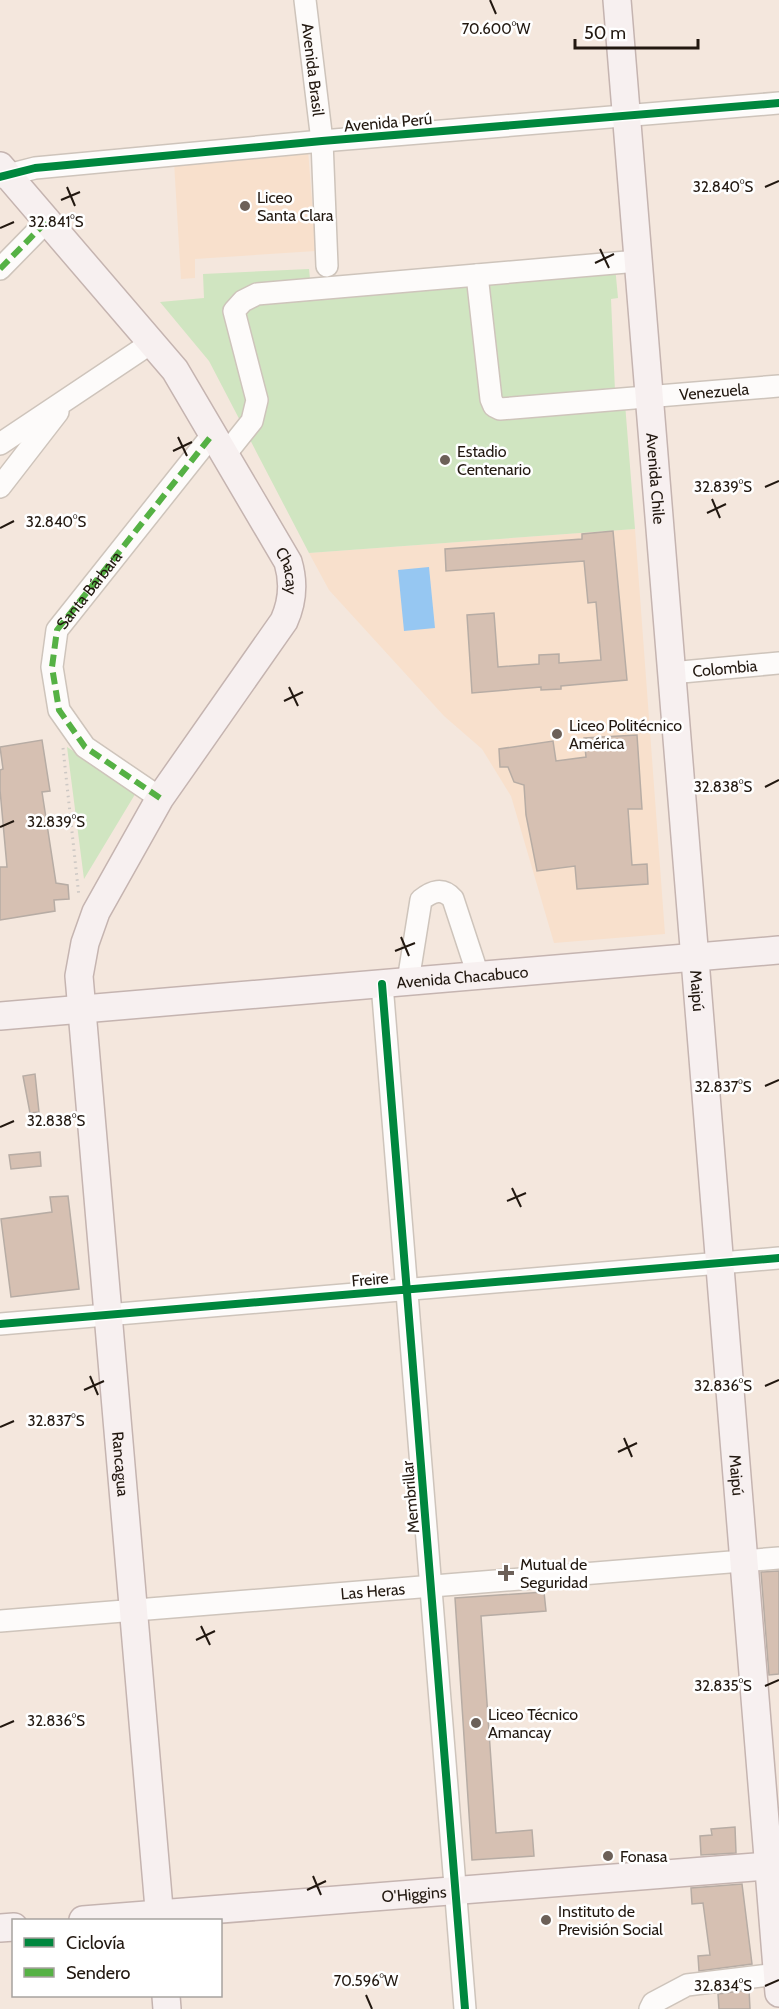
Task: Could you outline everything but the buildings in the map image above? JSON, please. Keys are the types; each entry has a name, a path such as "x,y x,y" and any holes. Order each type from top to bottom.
{"main road":[{"name":"Avenida Chile","path":"617,0 694,957"},
{"name":"Chacay","path":"3,173 175,370 288,562 292,581 291,601 279,630 160,798 103,899 90,927 83,951 79,976 81,1009"},
{"name":"Avenida Chacabuco","path":"0,1016 779,950"},
{"name":"Maipú","path":"694,957 744,1561 774,1865 778,1984"},
{"name":"Rancagua","path":"81,1009 159,1917"},
{"name":"O'Higgins","path":"108,1919 159,1917 456,1890 774,1865"}],"street":[{"name":"Avenida Brasil","path":"306,0 322,141 327,266"},
{"name":"Avenida Perú","path":"3,173 322,141 779,103"},
{"path":"0,269 47,221"},
{"path":"477,275 638,261"},
{"name":"Venezuela","path":"477,275 490,399 494,406 500,409 779,386"},
{"name":"Santa Bárbara","path":"160,798 85,747 59,710 52,667 57,630 218,445 252,422 257,400 234,311 243,301 257,294 477,275"},
{"path":"0,444 151,343"},
{"path":"0,487 70,397"},
{"name":"Colombia","path":"671,673 779,663"},
{"name":"Membrillar","path":"465,2009 407,1289 395,982 421,900 428,894 438,890 448,892 453,899 478,975"},
{"name":"Freire","path":"0,1324 779,1258"},
{"name":"Las Heras","path":"0,1621 779,1558"},
{"path":"650,2009 653,2003 687,1985 778,1984"}],"path":[{"path":"63,745 80,906 90,927"}],"shaded area":[{"name":"Liceo Santa Clara","path":"308,150 316,251 195,259 195,278 181,279 174,162"},
{"name":"Liceo Politécnico América","path":"635,529 665,934 554,943 511,796 482,749 444,716 329,590 309,553"}],"green space":[{"name":"Estadio Centenario","path":"615,266 618,298 611,299 615,391 624,391 635,529 309,553 209,361 160,302 204,298 203,274 309,269 311,289"},
{"path":"67,747 137,791 84,879"}],"water":[{"path":"429,567 435,628 404,631 398,570"}],"marked path":[{"path":"0,269 47,221"},
{"path":"160,798 85,747 59,710 52,667 57,630 212,435"}],"cycle path":[{"path":"0,177 35,168 322,141 779,103"},
{"path":"382,984 465,2009"},
{"path":"0,1324 779,1258"}],"place":[{"name":"Liceo Santa Clara","path":"245,206"},
{"name":"Estadio Centenario","path":"445,460"},
{"name":"Liceo Politécnico América","path":"557,734"},
{"name":"Mutual de Seguridad","path":"506,1573"},
{"name":"Liceo Técnico Amancay","path":"476,1723"},
{"name":"Fonasa","path":"608,1856"},
{"name":"Instituto de Previsión Social","path":"546,1920"}]}
